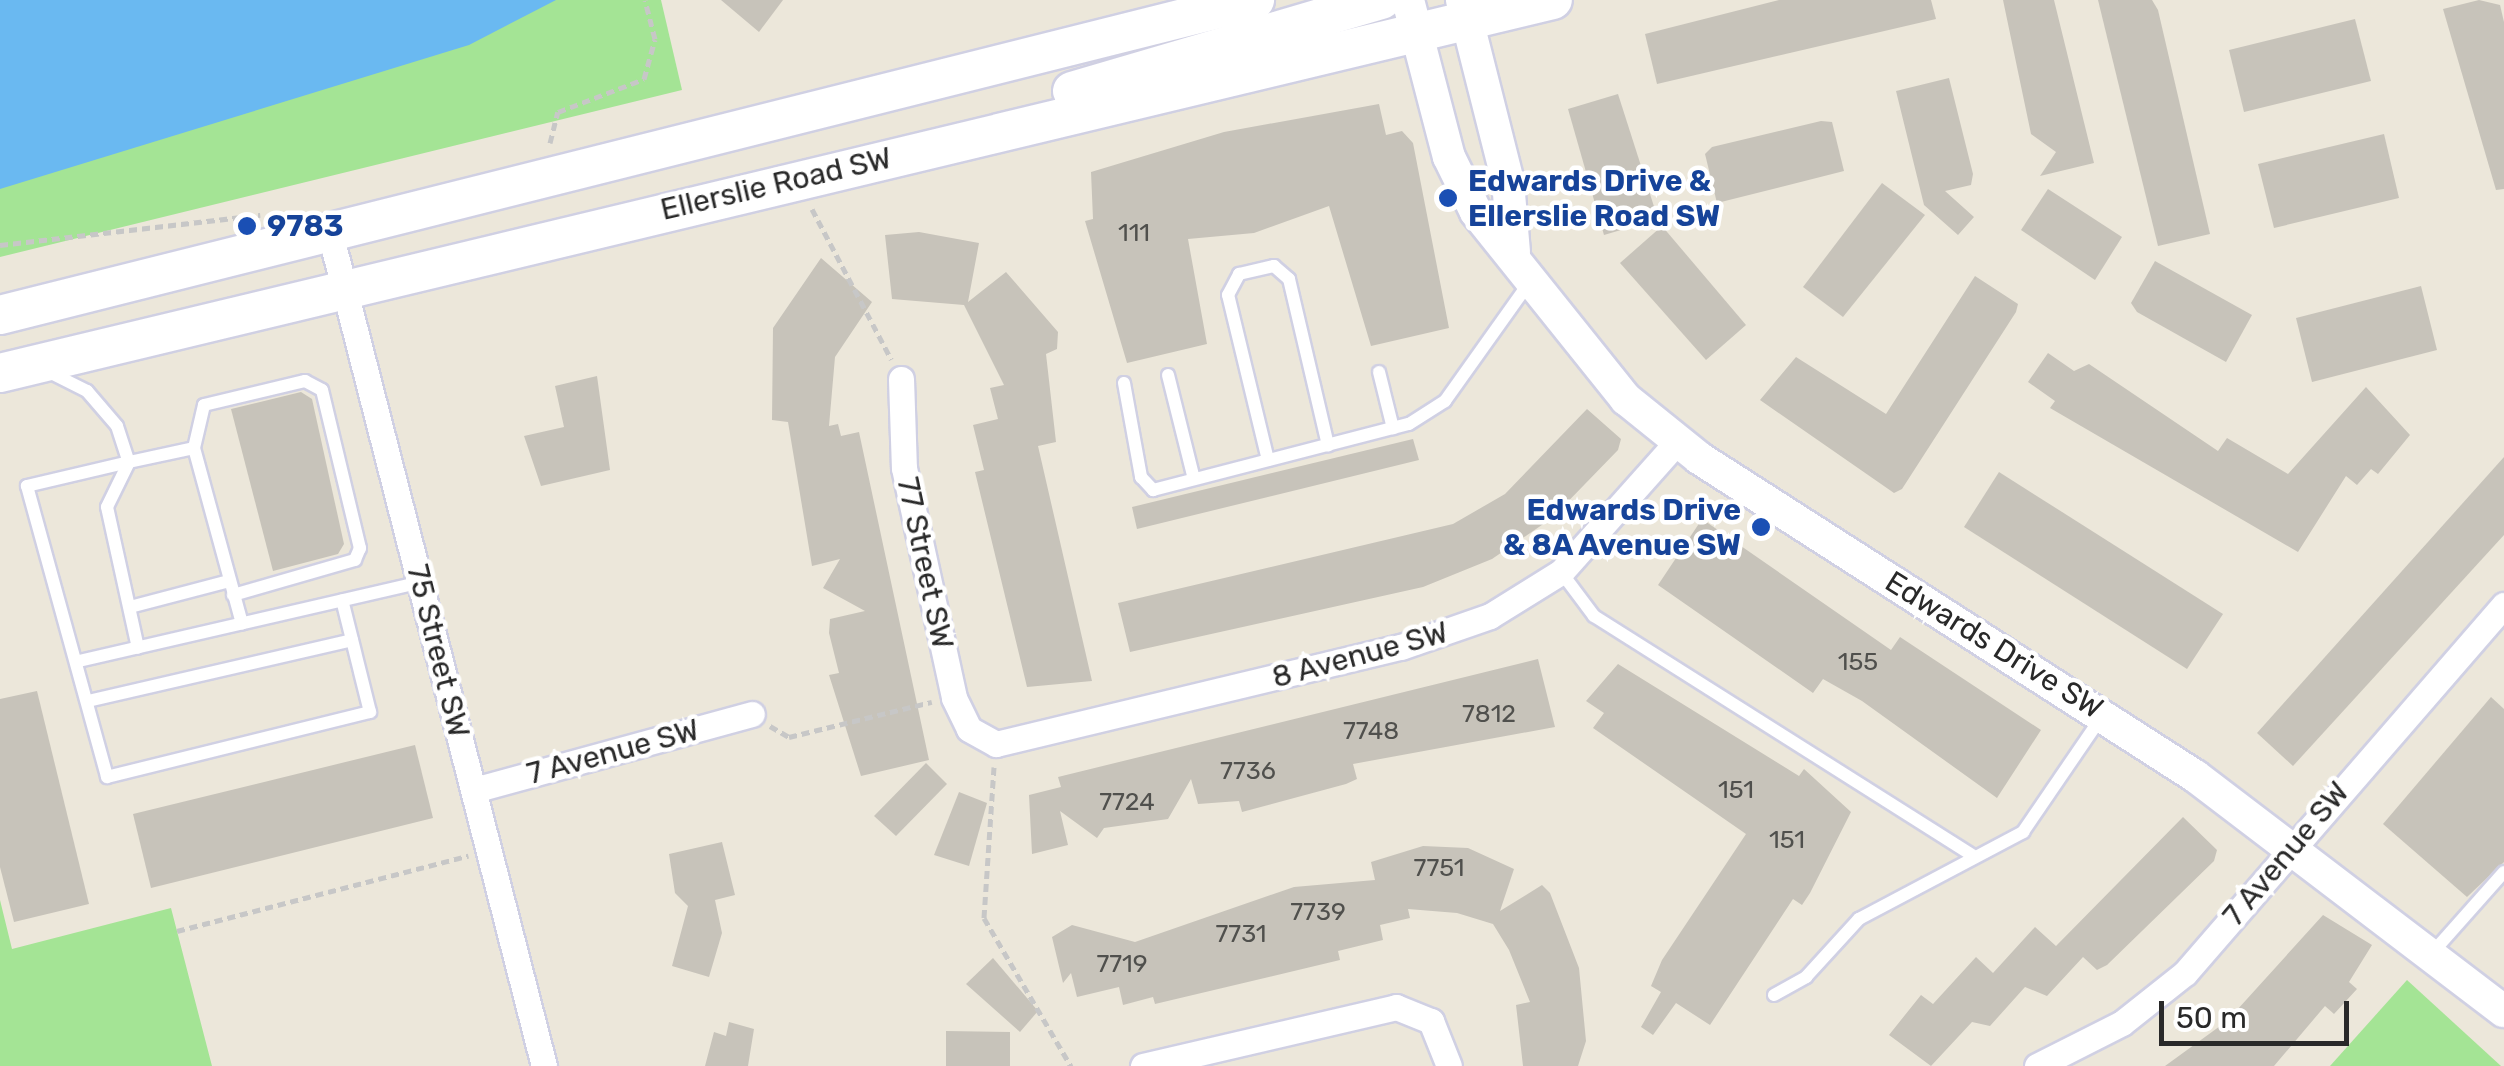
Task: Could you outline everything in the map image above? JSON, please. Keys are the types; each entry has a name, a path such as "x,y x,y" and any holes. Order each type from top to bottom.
{"main road":[{"name":"Ellerslie Road SW","path":"0,315 331,237 1255,0"},
{"path":"926,148 1071,91 1382,0"},
{"path":"1412,17 1436,0"},
{"name":"Ellerslie Road SW","path":"17,368 926,148 1412,17 1553,0"}],"street":[{"name":"Edwards Drive SW","path":"1465,11 1508,182 1514,252"},
{"name":"Edwards Drive SW","path":"1412,17 1460,184 1514,252 1530,281 1593,365 1676,443 2104,714 2292,847 2504,1010"},
{"name":"75 Street SW","path":"331,237 544,1066"},
{"name":"77 Street SW","path":"901,379 904,468 924,572 957,708 988,740"},
{"name":"8 Avenue SW","path":"988,740 1446,634 1561,572 1676,443"},
{"name":"7 Avenue SW","path":"2037,1066 2166,990 2504,605"},
{"name":"7 Avenue SW","path":"474,790 752,714"},
{"path":"1143,1066 1370,1010 1420,1014 1439,1033 1449,1066"}],"lane":[{"path":"1268,460 1228,295 1239,274 1274,266 1290,279 1328,445"},
{"path":"1124,383 1141,477 1153,490 1394,428 1444,401 1530,281"},
{"path":"17,368 87,391 117,426 129,462 107,507 138,648"},
{"path":"1379,372 1394,428"},
{"path":"1168,375 1194,479"},
{"path":"130,607 232,588 355,560 360,548 322,390 305,381 204,405 194,448 232,588 242,624"},
{"path":"194,448 27,486 79,661 107,778 370,712 342,600"},
{"path":"1561,572 1594,616 1972,856"},
{"path":"79,661 420,582"},
{"path":"88,701 352,640"},
{"path":"1774,995 1806,977 1859,919 2022,832 2104,714"},
{"path":"2433,952 2504,872"}],"path":[{"path":"550,143 558,112 644,78 655,39 646,0"},
{"path":"532,148 569,138"},
{"path":"811,206 901,379"},
{"path":"0,245 270,213"},
{"path":"752,714 789,737 934,701"},
{"path":"988,740 984,918 1071,1066"},
{"path":"177,931 490,850"}],"green space":[{"path":"0,0 661,0 682,90 0,257"},
{"path":"0,900 12,949 171,908 212,1066 0,1066"},
{"path":"2407,980 2501,1066 2330,1066"}],"water":[{"path":"0,0 556,0 469,45 0,189"}],"building":[{"path":"721,0 783,0 759,32"},
{"path":"1779,0 1931,0 1936,19 1657,84 1645,34"},
{"path":"2003,0 2054,0 2094,163 2040,176 2056,152 2031,134"},
{"path":"2098,0 2152,0 2158,10 2210,234 2158,246"},
{"path":"2479,0 2500,5 2504,22 2504,189 2496,190 2443,9"},
{"path":"2355,19 2371,81 2244,112 2229,50"},
{"path":"1949,78 1973,174 1971,185 1945,191 1974,217 1958,235 1924,205 1896,91"},
{"path":"1618,94 1658,219 1604,235 1568,109"},
{"path":"1379,104 1386,135 1402,131 1413,143 1449,328 1371,346 1329,206 1254,233 1188,239 1207,344 1127,363 1085,221 1093,219 1091,172 1224,132"},
{"path":"1821,121 1832,122 1844,171 1717,203 1705,154 1712,147"},
{"path":"2384,134 2399,198 2274,228 2258,164"},
{"path":"1882,183 1925,215 1843,317 1803,287"},
{"path":"2048,189 2122,237 2095,280 2021,230"},
{"path":"1662,226 1746,325 1706,360 1620,263"},
{"path":"919,232 979,243 968,302 1006,272 1058,332 1057,349 1046,354 1056,442 1038,446 1092,681 1027,687 975,472 984,470 973,425 998,419 990,388 1004,385 964,305 892,299 885,235"},
{"path":"821,258 872,302 835,357 829,426 838,424 841,436 859,432 929,760 861,776 829,675 839,673 829,633 830,619 865,611 823,588 840,559 812,566 788,422 772,420 773,328"},
{"path":"2155,261 2252,315 2226,362 2137,312 2131,303"},
{"path":"1975,276 2018,304 2016,312 1902,489 1894,493 1760,400 1796,357 1886,414"},
{"path":"2421,286 2437,350 2312,382 2296,318"},
{"path":"2048,353 2074,371 2089,364 2218,451 2227,438 2288,474 2366,387 2410,435 2378,474 2371,469 2357,485 2346,476 2298,552 2050,408 2055,401 2028,382"},
{"path":"597,376 610,470 541,486 524,436 564,427 555,386"},
{"path":"301,392 312,399 344,544 338,554 273,571 231,409"},
{"path":"1587,409 1621,439 1618,450 1552,518 1492,559 1423,587 1130,652 1118,603 1453,524 1505,494"},
{"path":"1413,439 1419,460 1137,529 1132,507"},
{"path":"2504,457 2504,535 2293,766 2257,733"},
{"path":"1999,472 2223,614 2187,669 1964,527"},
{"path":"1702,519 1891,650 1900,637 2041,730 1997,798 1862,701 1823,679 1813,693 1658,585"},
{"path":"1538,659 1555,727 1353,764 1357,779 1346,784 1242,812 1239,801 1198,804 1191,779 1168,819 1104,828 1097,838 1060,811 1068,845 1032,854 1029,795 1061,787 1058,777"},
{"path":"1618,664 1799,776 1804,769 1851,812 1810,893 1802,905 1793,899 1710,1025 1676,1003 1653,1035 1641,1027 1661,992 1651,986 1662,960 1746,834 1593,728 1604,713 1586,701"},
{"path":"37,691 89,904 14,922 0,867 0,699"},
{"path":"2491,697 2504,709 2504,862 2467,897 2383,824"},
{"path":"415,745 433,818 151,888 133,814"},
{"path":"926,763 947,784 896,836 874,816"},
{"path":"959,792 987,803 969,866 934,855"},
{"path":"2183,817 2217,850 2214,861 2107,965 2097,970 2083,957 2047,996 2025,987 1990,1026 1972,1022 1931,1066 1889,1035 1921,995 1933,1004 1976,957 1993,973 2035,927 2056,946"},
{"path":"722,842 735,895 715,900 722,933 709,977 672,966 688,906 675,893 669,854"},
{"path":"1423,846 1468,848 1514,869 1500,911 1542,885 1550,893 1579,968 1586,1041 1578,1066 1523,1066 1516,1005 1530,1002 1509,950 1493,924 1457,913 1408,909 1410,918 1380,925 1383,940 1338,951 1340,960 1155,1004 1153,997 1123,1005 1119,987 1077,997 1071,973 1063,983 1052,937 1072,925 1135,942 1294,887 1375,880 1371,862"},
{"path":"2323,915 2372,945 2349,982 2357,989 2334,1014 2325,1006 2274,1066 2165,1066 2227,1021"},
{"path":"993,958 1038,1011 1020,1032 966,984"},
{"path":"729,1022 754,1029 748,1066 705,1066 714,1032 726,1036"},
{"path":"946,1031 1010,1032 1010,1066 946,1066"}],"place":[{"name":"Edwards Drive & Ellerslie Road SW","path":"1448,198"},
{"name":"9783","path":"247,226"},
{"name":"Edwards Drive & 8A Avenue SW","path":"1761,527"}]}
